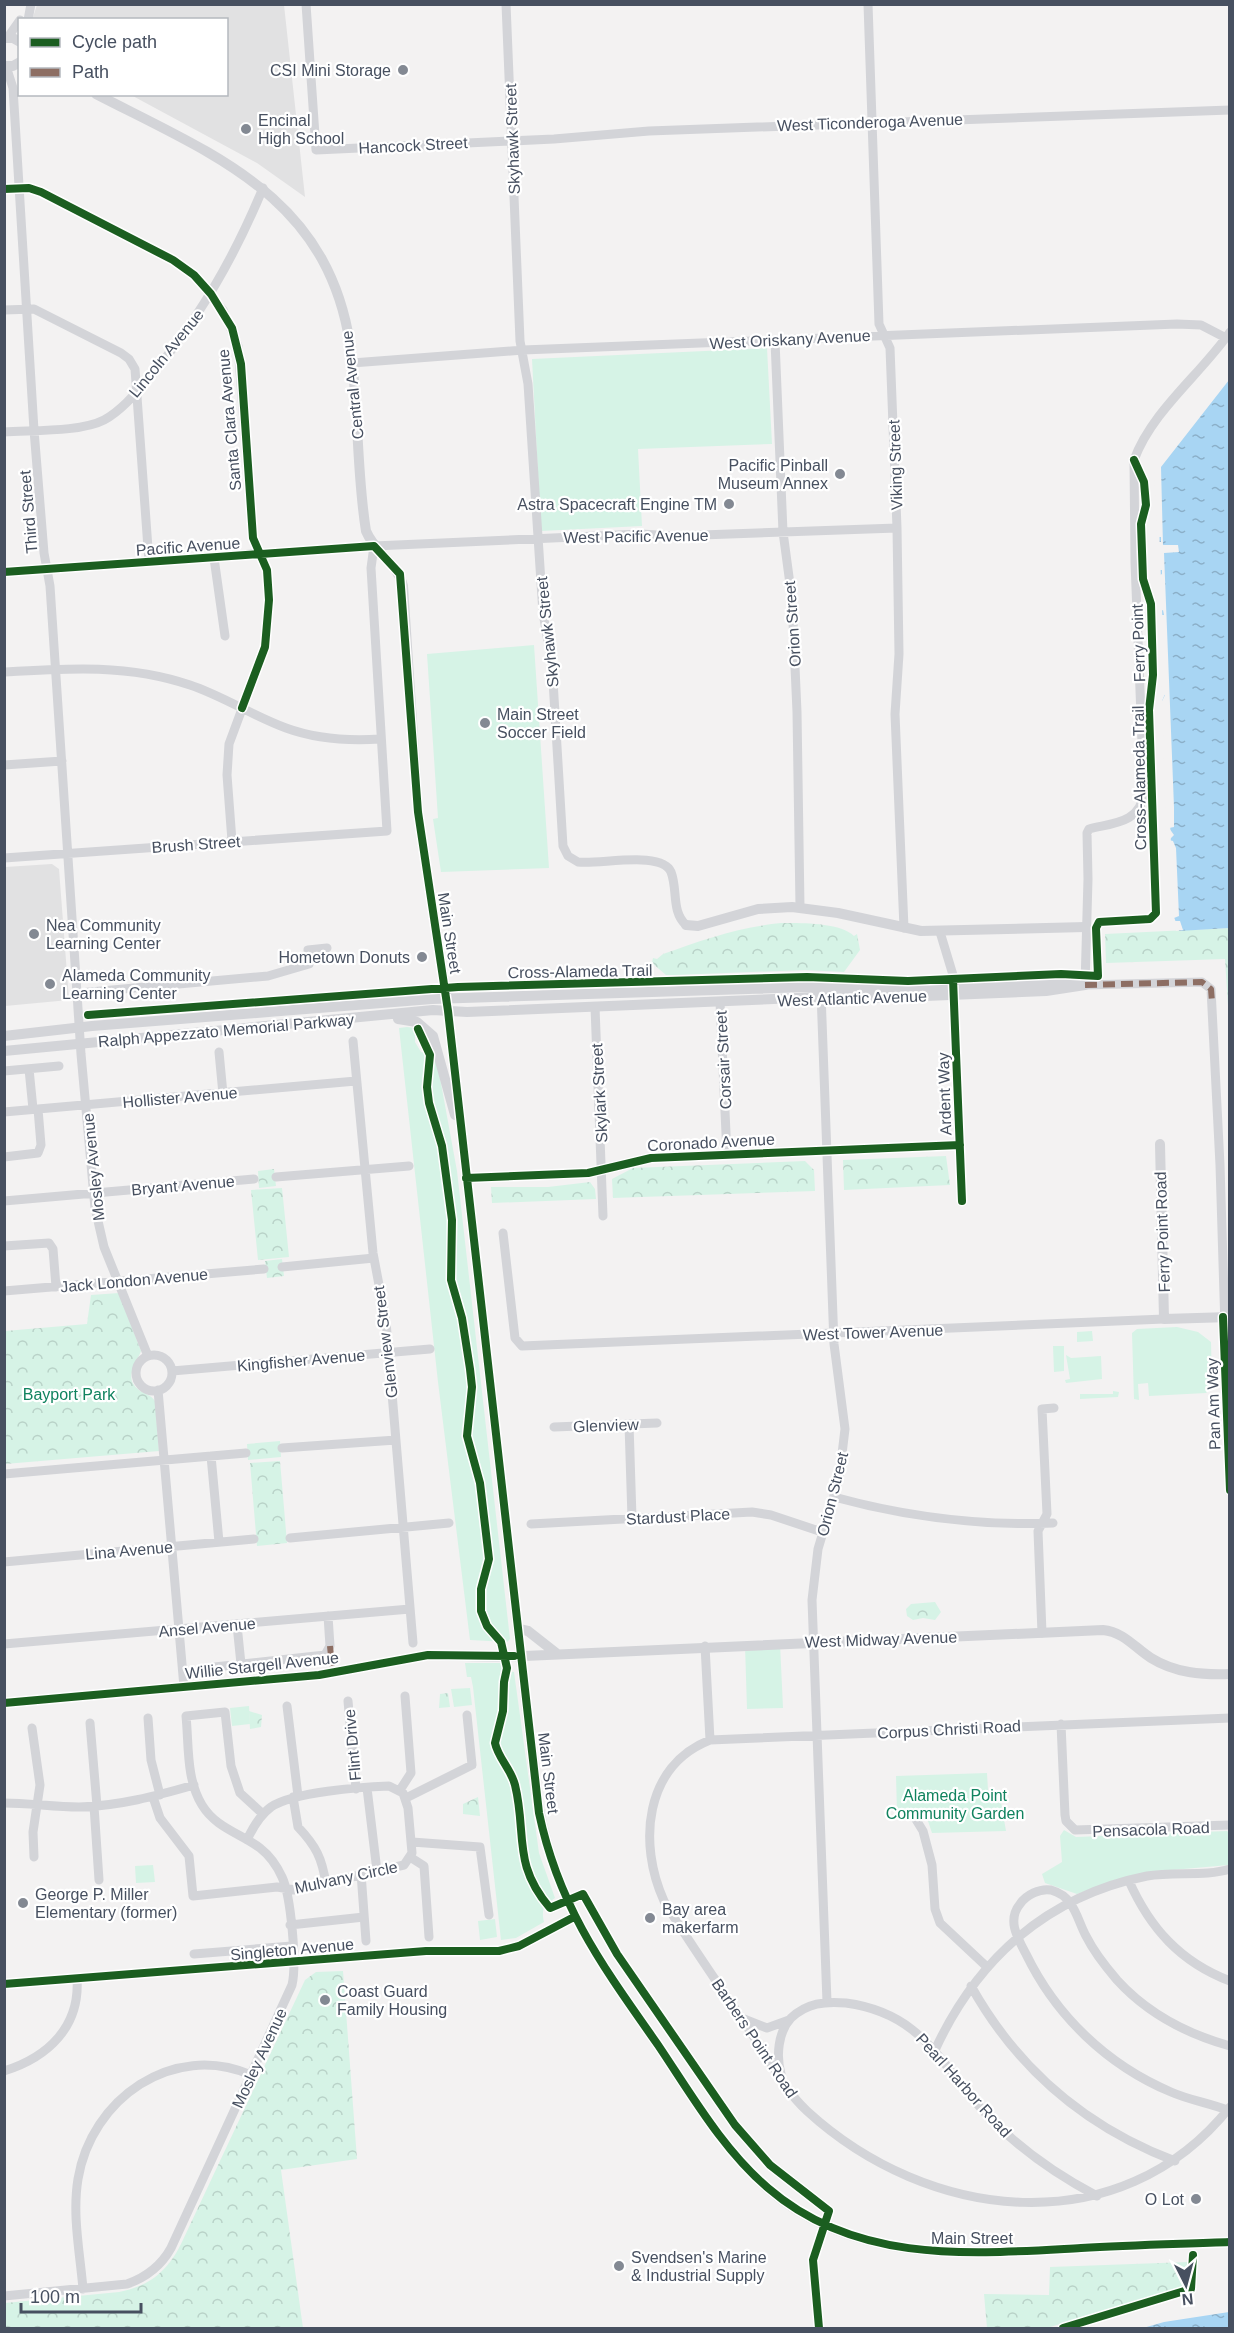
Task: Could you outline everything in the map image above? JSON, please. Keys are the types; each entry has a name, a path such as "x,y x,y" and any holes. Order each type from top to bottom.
{"street":[{"name":"Hancock Street","path":"306,4 316,150 512,140"},
{"name":"Skyhawk Street","path":"506,4 520,340 524,350 543,613 552,664 563,846 568,856 578,862 654,860 666,864 672,875 678,917 686,925"},
{"name":"Viking Street","path":"868,4 879,324 890,348 899,654 895,714 904,928"},
{"path":"6,37 18,22"},
{"name":"Third Street","path":"12,65 34,430 56,669 81,1042"},
{"name":"Central Avenue","path":"100,96 204,150 263,188 295,219 325,263 343,312 352,363 363,512 366,531 374,546"},
{"name":"West Ticonderoga Avenue","path":"512,140 554,139 629,131 1230,110"},
{"name":"Santa Clara Avenue","path":"4,189 18,188 41,192 172,260 194,275 211,294 222,310 238,346 253,538 267,570 268,624 258,670 229,744 232,841"},
{"name":"Lincoln Avenue","path":"4,432 91,425 104,420 137,392 189,328 211,294 236,250 263,188"},
{"path":"4,310 34,309 121,353 129,359 135,369 149,562"},
{"name":"West Oriskany Avenue","path":"352,363 524,350 1190,324 1228,335"},
{"name":"Ferry Point","path":"1085,985 1086,832 1096,827 1115,825 1123,821 1140,805 1144,793 1134,460 1138,448 1167,408 1228,335"},
{"name":"Orion Street","path":"776,341 783,532 792,599 796,691 800,907"},
{"name":"West Pacific Avenue","path":"374,546 538,538 897,528"},
{"path":"4,672 102,668 156,675 198,688 286,728 307,734 354,740 380,739 371,568 374,546"},
{"name":"Pacific Avenue","path":"4,572 374,546"},
{"name":"Main Street","path":"374,546 395,566 403,586 418,812 448,1005 539,1813 552,1866 574,1917 610,1976 726,2143 768,2188 814,2220 865,2241 926,2252 1000,2252 1230,2242"},
{"path":"214,558 225,636"},
{"name":"Brush Street","path":"4,858 387,831 380,739"},
{"path":"4,765 62,761"},
{"path":"686,925 698,926 758,909 800,907 904,928 940,932 1086,927"},
{"name":"Ardent Way","path":"940,932 952,972 954,990 962,1201"},
{"path":"79,993 268,976 309,964 308,950 327,948"},
{"name":"West Atlantic Avenue","path":"448,1005 904,988 954,990 1058,982 1085,985"},
{"name":"Pan Am Way","path":"1085,985 1202,982 1211,989 1226,1317 1230,1490"},
{"name":"Orion Street","path":"821,992 833,1334 845,1429 842,1461 834,1497 822,1532 812,1582 827,2002"},
{"name":"West Atlantic Avenue","path":"448,1005 595,1007 720,1002 821,992"},
{"name":"Corsair Street","path":"720,1002 727,1155"},
{"name":"Ralph Appezzato Memorial Parkway","path":"4,1051 289,1024 448,1005"},
{"name":"Ralph Appezzato Memorial Parkway","path":"4,1036 81,1027 448,1005"},
{"name":"Skylark Street","path":"595,1007 603,1216"},
{"path":"289,1024 295,1028 402,1019 417,1022 429,1031 436,1044 444,1083 461,1131"},
{"name":"Glenview Street","path":"353,1041 364,1170 388,1353 413,1643"},
{"name":"Mosley Avenue","path":"81,1042 93,1193 104,1247 148,1356"},
{"path":"219,1052 223,1094"},
{"path":"4,1071 59,1066"},
{"path":"4,1157 38,1153 41,1145 29,1068"},
{"name":"Hollister Avenue","path":"4,1112 356,1081"},
{"name":"Ferry Point Road","path":"1160,1144 1164,1319"},
{"name":"Coronado Avenue","path":"466,1178 602,1170 651,1158 960,1145"},
{"path":"276,1177 409,1166"},
{"name":"Bryant Avenue","path":"4,1201 254,1179"},
{"name":"West Tower Avenue","path":"503,1233 518,1343 530,1346 1226,1317"},
{"path":"4,1246 49,1243 53,1249 56,1287"},
{"path":"282,1266 374,1258"},
{"name":"Jack London Avenue","path":"4,1291 264,1269"},
{"name":"Kingfisher Avenue","path":"172,1371 430,1349"},
{"path":"148,1356 164,1357 172,1371 168,1384 158,1390 145,1388 137,1379 138,1365 148,1356"},
{"path":"158,1390 184,1687"},
{"path":"1048,1523 1042,1408 1054,1408"},
{"name":"Glenview","path":"554,1427 657,1423"},
{"path":"629,1424 632,1518"},
{"path":"282,1448 396,1440"},
{"path":"4,1474 246,1453"},
{"path":"211,1456 219,1542"},
{"path":"834,1497 877,1509 946,1520 1048,1523"},
{"name":"Stardust Place","path":"531,1524 762,1513 822,1532"},
{"path":"290,1538 449,1523"},
{"path":"1042,1633 1038,1531 1048,1523"},
{"name":"Lina Avenue","path":"4,1562 254,1539"},
{"name":"Ansel Avenue","path":"4,1644 410,1608"},
{"path":"205,1668 325,1655 330,1646 328,1616"},
{"path":"237,1625 241,1664"},
{"path":"519,1629 528,1631 556,1653"},
{"name":"West Midway Avenue","path":"522,1656 705,1646 1110,1631 1123,1636 1164,1665 1187,1672 1230,1674"},
{"path":"705,1646 710,1740"},
{"name":"Willie Stargell Avenue","path":"4,1703 319,1675 421,1656 522,1656"},
{"path":"403,1794 411,1773 405,1696"},
{"name":"Flint Drive","path":"348,1701 356,1789"},
{"path":"288,1706 298,1827 309,1836 321,1859 326,1884"},
{"name":"Mosley Avenue","path":"4,2296 117,2286 137,2280 154,2270 167,2256 290,1992 294,1978 290,1925 283,1878 270,1858 210,1816 194,1785 186,1716 225,1712 231,1766 238,1788 263,1814"},
{"path":"403,1794 472,1765 467,1715"},
{"path":"148,1718 151,1760 157,1796"},
{"name":"Corpus Christi Road","path":"676,1762 687,1752 710,1740 1230,1718"},
{"path":"90,1723 99,1880"},
{"name":"Pensacola Road","path":"1061,1724 1065,1815 1066,1821 1075,1830 1230,1825"},
{"path":"33,1728 40,1785 33,1832 34,1857"},
{"name":"Barbers Point Road","path":"676,1762 662,1781 650,1817 648,1845 653,1875 672,1914 784,2082 807,2110 848,2142 883,2163 924,2181 966,2193 1012,2201 1052,2203 1097,2196 1145,2179 1175,2161 1204,2136 1228,2108"},
{"path":"4,1803 95,1806 157,1796 194,1785"},
{"path":"246,1840 263,1814 279,1803 296,1797 389,1786 403,1794"},
{"path":"367,1788 377,1870"},
{"name":"Mulvany Circle","path":"157,1796 160,1818 189,1856 193,1896 276,1887 286,1890 326,1884 361,1873 404,1865 410,1857 412,1842 403,1794"},
{"path":"915,1818 923,1831 932,1865 935,1909 940,1923 987,1967"},
{"path":"412,1842 480,1847 489,1915"},
{"path":"410,1857 424,1866 429,1938"},
{"path":"935,2050 951,2016 987,1967 1017,1937 1071,1903 1129,1881 1168,1874 1229,1870"},
{"path":"361,1873 366,1941"},
{"path":"1129,1881 1152,1923 1172,1946 1201,1968 1230,1981"},
{"path":"1228,2108 1155,2085 1102,2051 1074,2025 1051,1997 1017,1937 1013,1923 1014,1911 1022,1900 1035,1892 1051,1890 1071,1903 1095,1952 1132,1995 1164,2019 1183,2029 1230,2046"},
{"path":"290,1925 364,1917"},
{"name":"Singleton Avenue","path":"4,1984 434,1951 509,1949 528,1942 574,1917"},
{"path":"194,1954 292,1946"},
{"path":"4,2071 42,2051 68,2026 77,2000 77,1978"},
{"path":"971,1986 1011,2048 1052,2090 1107,2130 1175,2161"},
{"name":"Pearl Harbor Road","path":"741,2017 767,2028 789,2020 805,2008 827,2002 860,2005 890,2015 915,2031 935,2050 970,2096 1008,2135 1057,2173 1097,2196"},
{"path":"784,2082 779,2049 789,2020"},
{"path":"83,2289 77,2213 78,2181 89,2145 110,2112 139,2086 178,2068 214,2064 251,2075"}],"shaded area":[{"name":"Encinal High School","path":"37,5 284,5 305,197 257,163 133,96 228,96 228,18 33,18"},
{"name":"Nea Community Learning Center","path":"52,864 59,869 69,1000 5,1006 5,867"}],"green space":[{"path":"767,348 772,444 638,449 642,526 541,531 532,359"},
{"name":"Main Street Soccer Field","path":"534,645 549,868 441,872 433,819 438,818 427,654"},
{"path":"781,923 829,926 848,931 854,936 857,934 860,950 844,972 805,970 666,975 652,963 653,958 657,959 663,954 706,939"},
{"path":"1229,928 1229,1021 1225,959 1106,963 1105,934"},
{"path":"399,1028 415,1028 415,1042 421,1052 436,1056 457,1171 510,1639 507,1642 470,1640 438,1382"},
{"path":"946,1156 950,1185 844,1190 843,1160"},
{"path":"805,1161 814,1170 815,1191 613,1198 612,1179 633,1168"},
{"path":"274,1169 276,1186 259,1188 258,1171"},
{"path":"590,1182 595,1189 596,1199 492,1203 491,1187 548,1187"},
{"path":"282,1188 289,1257 258,1260 251,1190"},
{"path":"282,1259 284,1276 267,1278 265,1261"},
{"name":"Bayport Park","path":"119,1293 141,1351 132,1371 132,1381 139,1390 155,1401 159,1451 5,1464 5,1331 87,1324 91,1295"},
{"path":"1177,1327 1198,1332 1211,1342 1212,1387 1206,1393 1149,1396 1148,1383 1138,1384 1139,1400 1134,1399 1132,1333 1137,1329"},
{"path":"1092,1331 1093,1341 1077,1342 1077,1332"},
{"path":"1053,1346 1064,1346 1064,1371 1054,1372"},
{"path":"1066,1355 1071,1358 1101,1356 1102,1379 1066,1383 1065,1380 1070,1379"},
{"path":"1113,1391 1119,1392 1118,1397 1080,1399 1080,1394 1113,1394"},
{"path":"280,1441 281,1457 248,1460 247,1444"},
{"path":"280,1461 287,1543 257,1546 250,1463"},
{"path":"935,1602 941,1612 935,1620 923,1618 913,1620 907,1616 906,1609 911,1604"},
{"path":"780,1643 783,1708 747,1709 745,1645"},
{"path":"465,1663 503,1663 505,1671 514,1672 539,1853 555,1898 544,1908 544,1922 516,1938 501,1940 473,1687 471,1677 467,1677"},
{"path":"470,1688 472,1705 454,1707 451,1689"},
{"path":"448,1693 450,1707 439,1708 440,1694"},
{"path":"249,1706 250,1724 232,1726 230,1708"},
{"path":"249,1711 262,1715 261,1727 250,1729"},
{"name":"Alameda Point Community Garden","path":"987,1773 988,1790 999,1790 1006,1831 932,1833 924,1809 916,1808 897,1812 896,1776"},
{"path":"478,1797 480,1816 463,1814 463,1804"},
{"path":"1064,1830 1076,1837 1227,1831 1229,1833 1229,1865 1149,1872 1115,1880 1077,1894 1045,1883 1042,1874 1062,1862 1060,1836"},
{"path":"153,1865 155,1882 136,1883 135,1866"},
{"path":"495,1919 497,1937 480,1940 478,1921"},
{"path":"343,1971 357,2159 281,2170 303,2328 5,2328 5,2303 119,2292 148,2282 163,2270 181,2244 305,1980 316,1972"},
{"path":"1188,2262 1189,2285 1047,2328 987,2328 984,2294 1049,2295 1050,2267"}],"water":[{"path":"1229,375 1229,928 1179,931 1174,917 1165,701 1162,701 1165,694 1157,466"},
{"path":"1229,2312 1229,2328 1143,2328 1164,2322"}],"pier":[{"path":"1230,372 1229,380 1161,467 1163,545 1178,545 1179,552 1164,553 1174,807 1174,827 1169,828 1174,835 1169,840 1173,841 1176,848 1179,916 1174,918 1174,921 1180,921 1183,930 1176,931 1171,917 1166,842 1163,721 1165,701 1162,701 1165,695 1162,694 1159,615 1164,615 1163,610 1159,612 1158,576 1162,574 1162,570 1159,570 1156,542 1161,542 1161,537 1157,537 1154,467"}],"marked path":[{"path":"1085,985 1202,982 1211,989 1212,1002"},
{"path":"330,1646 332,1666"}],"cycle path":[{"path":"4,189 29,188 41,192 173,260 194,275 211,294 232,328 241,364 253,538 267,570 269,600 265,647 242,708"},
{"name":"Cross-Alameda Trail","path":"88,1015 458,987 807,977 908,981 1061,974 1098,976 1096,928 1099,922 1150,919 1156,913 1149,710 1153,675 1151,604 1143,579 1141,524 1146,505 1144,482 1134,460"},
{"path":"4,572 374,546 400,574 418,812 448,1011 539,1813 558,1878 586,1936 619,1990 708,2121 736,2157 768,2188 803,2213 839,2231 877,2242 917,2249 958,2252 1230,2242"},
{"path":"953,979 962,1201"},
{"path":"418,1029 430,1055 427,1087 429,1103 442,1146 452,1220 451,1280 462,1318 472,1387 467,1436 480,1483 489,1559 481,1589 481,1611 487,1626 501,1642 507,1668 503,1711 495,1743 515,1785 525,1863 538,1892 550,1908 583,1894 617,1954 735,2125 770,2165 829,2211 813,2260 819,2328"},
{"path":"466,1178 588,1173 651,1158 960,1145"},
{"path":"1223,1317 1230,1490"},
{"path":"4,1703 319,1675 428,1655 514,1656"},
{"path":"4,1984 426,1951 499,1951 519,1946 574,1917"},
{"path":"1063,2328 1191,2289 1193,2255"}],"place":[{"name":"CSI Mini Storage","path":"403,70"},
{"name":"Encinal High School","path":"246,129"},
{"name":"Pacific Pinball Museum Annex","path":"840,474"},
{"name":"Astra Spacecraft Engine TM","path":"729,504"},
{"name":"Main Street Soccer Field","path":"485,723"},
{"name":"Nea Community Learning Center","path":"34,934"},
{"name":"Hometown Donuts","path":"422,957"},
{"name":"Alameda Community Learning Center","path":"50,984"},
{"name":"George P. Miller Elementary (former)","path":"23,1903"},
{"name":"Bay area makerfarm","path":"650,1918"},
{"name":"Coast Guard Family Housing","path":"325,2000"},
{"name":"O Lot","path":"1196,2199"},
{"name":"Svendsen's Marine & Industrial Supply","path":"619,2266"}]}
